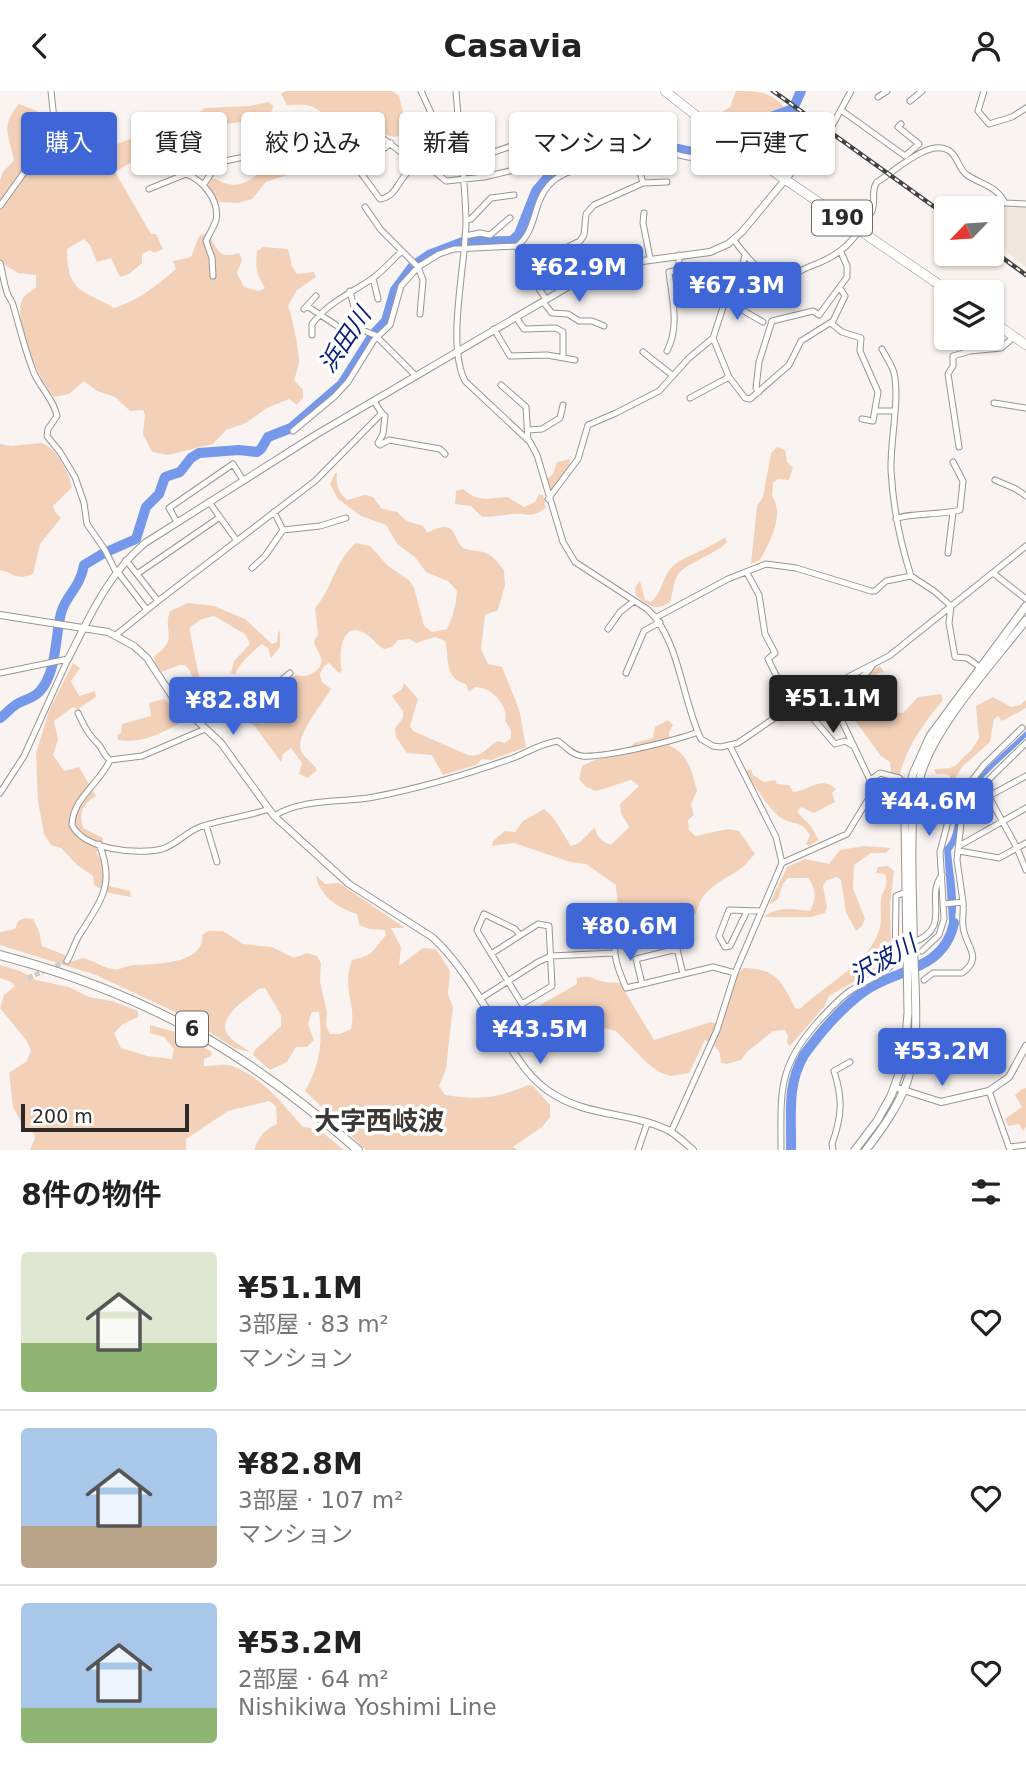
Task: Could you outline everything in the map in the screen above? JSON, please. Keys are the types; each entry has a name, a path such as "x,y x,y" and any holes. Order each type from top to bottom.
{"highway":[{"name":"190","path":"664,91 691,112"},
{"name":"190","path":"777,175 934,281"},
{"path":"1004,330 1026,345"}],"main road":[{"path":"866,1150 887,1121 903,1090 908,1079 913,1048 911,962 905,892 905,826 906,805 913,774 930,736 1026,607"},
{"path":"911,962 914,942 912,827 920,774 949,719 1026,620"},
{"name":"6","path":"0,955 96,984 187,1025 244,1059 285,1088 358,1150"},
{"path":"855,1150 877,1121 904,1060 911,980"}],"street":[{"path":"0,206 23,174 46,156 44,145 54,119 51,91"},
{"path":"421,91 431,112"},
{"path":"456,91 458,112"},
{"path":"835,120 851,91"},
{"path":"878,97 887,91"},
{"path":"911,101 922,91"},
{"path":"984,91 978,111 989,124 1012,117 1026,108"},
{"path":"841,110 905,156 919,144 898,127 901,124"},
{"path":"204,184 216,166 225,161 263,153 312,134 381,137 399,150"},
{"path":"391,143 358,169 380,199 387,198 405,175"},
{"path":"734,240 745,256 771,274 786,277 841,252 873,208 874,187 877,182 921,152 932,148 943,148 952,152 964,173 996,189 1005,203 1026,204"},
{"path":"438,175 446,181 463,180 509,170"},
{"path":"149,189 187,174 204,184 212,197 216,214 216,221 206,241 212,258 213,276"},
{"path":"462,175 466,220 458,368 464,381 528,440 537,455 563,542 575,562 658,619 671,649 701,739 713,746 730,746 797,703 889,656 1026,546"},
{"path":"293,431 342,390 374,335 390,325 404,281 416,264 464,247 517,246 530,230 539,197 564,175"},
{"path":"641,175 643,183"},
{"path":"0,793 24,756 68,659 116,571 145,543 243,480 583,278 620,264 710,252 734,240 789,175"},
{"path":"583,278 566,248 584,236 586,214 606,199 643,183 667,183"},
{"path":"466,220 471,219 491,198 514,195"},
{"path":"365,207 381,230 416,264 424,280 420,313"},
{"path":"645,213 643,223 650,258"},
{"path":"465,237 480,233 491,235 510,218"},
{"path":"517,246 527,277 537,286 551,313 568,314 579,321 592,321 604,326"},
{"path":"312,335 312,324 319,315 350,291 373,278 401,252"},
{"path":"759,393 756,388 759,362 772,321 813,311 819,314 844,283 848,271 841,252"},
{"path":"667,351 676,320 669,272 679,270 679,255"},
{"path":"548,499 578,459 587,425 653,395 713,338 731,283 740,273 745,256"},
{"path":"0,263 7,293 32,367 44,394 53,401 56,410 57,416 48,429 47,436 75,477 84,503 87,524 116,571 147,610"},
{"path":"373,278 378,299"},
{"path":"713,338 729,377 745,398 750,399 789,365 801,341 818,328 831,323 845,296 839,288"},
{"path":"316,296 305,307 351,335 358,324 350,291"},
{"path":"725,300 763,322"},
{"path":"516,317 524,330 556,328 563,332 563,357"},
{"path":"831,323 842,332 861,338 860,351 878,392 873,421 862,419"},
{"path":"357,328 374,335 416,376"},
{"path":"494,330 510,356 547,355 575,360"},
{"path":"959,447 948,375 953,366 953,356 970,351 1001,348 1014,337"},
{"path":"882,349 894,373 896,388 891,468 901,544 911,576 934,591 950,606"},
{"path":"643,352 672,375"},
{"path":"690,398 729,377"},
{"path":"501,385 526,407 528,440"},
{"path":"374,401 385,416 383,434 378,443 380,445 389,440 440,449 445,454"},
{"path":"994,403 1026,408"},
{"path":"528,430 542,429 560,418 563,405"},
{"path":"876,411 894,411"},
{"path":"116,635 331,468 381,412"},
{"path":"896,519 901,515 934,515 960,510 963,481 953,462"},
{"path":"177,522 169,507 233,464 243,480"},
{"path":"995,480 1026,496"},
{"path":"209,502 237,541"},
{"path":"275,512 283,530"},
{"path":"948,553 953,512"},
{"path":"137,574 220,517"},
{"path":"252,568 265,556 283,530 320,526 346,518"},
{"path":"126,560 158,601"},
{"path":"626,673 644,631 658,619 728,579 747,573 748,570 766,564 785,565 871,591 875,591 886,580 911,576"},
{"path":"747,573 760,594 765,634 775,653 768,659 779,681 835,744 845,741 853,745"},
{"path":"993,573 1026,599"},
{"path":"608,629 634,601"},
{"path":"950,606 948,623 955,657 967,658 980,667"},
{"path":"0,615 116,635 134,646 147,658 174,699 228,752 274,816 348,884 432,936 450,956 521,1063 546,1089 580,1107 671,1132 693,1150"},
{"path":"0,673 68,659"},
{"path":"817,692 831,692 844,686 866,674 873,664"},
{"path":"174,699 223,681 251,691 267,689 290,673"},
{"path":"782,863 847,834 872,793 870,780 839,715 839,700 844,686"},
{"path":"78,713 88,735 110,760 142,756 205,729"},
{"path":"922,951 932,944 942,929 945,904 940,844 945,836 952,806 984,765 1025,729"},
{"path":"274,816 297,807 373,797 429,785 515,757 550,742 558,741 573,754 583,756 639,748 698,732"},
{"path":"924,981 933,973 957,974 971,965 973,954 963,928 957,860 961,823 965,810 983,786 1026,743"},
{"path":"671,1132 717,1030 735,973 782,863 776,837 730,746"},
{"path":"110,760 75,809 71,821 75,831 99,844 124,852 164,848 187,833 206,825 269,809"},
{"path":"870,780 880,773 900,778"},
{"path":"989,796 1026,776"},
{"path":"983,786 1026,870"},
{"path":"929,787 936,803 943,808 952,806"},
{"path":"959,848 1026,809"},
{"path":"206,825 217,862"},
{"path":"959,848 999,857 1026,843"},
{"path":"67,961 104,893 107,865 99,844"},
{"path":"914,942 928,935 934,926 938,884 942,875"},
{"path":"781,1150 781,1091 783,1077 794,1052 824,1013 850,991 895,962 896,896 905,892"},
{"path":"945,904 962,902"},
{"path":"747,911 730,946 725,947 719,936 729,910 761,911"},
{"path":"491,954 538,924 549,926 552,986 522,1004 491,954 477,930 484,914 515,929 520,935"},
{"path":"615,940 613,953 626,988 713,967 735,973"},
{"path":"642,984 636,959 677,949 684,974"},
{"path":"480,999 551,956 613,953"},
{"path":"894,1087 941,1102 989,1091 1009,1077 1026,1046"},
{"path":"833,1150 841,1107 840,1090 834,1070 850,1062"},
{"path":"989,1091 1010,1149 1026,1145"},
{"path":"638,1150 647,1124"}],"shaded area":[{"path":"286,91 392,91 399,96 403,112 399,112 399,136 385,135 385,112 321,112 308,105 287,105 281,94"},
{"path":"736,91 750,91 774,98 784,107 768,112 722,112 730,107"},
{"path":"269,102 273,106 272,112 241,112 241,122 227,124 227,112 199,112 205,108 249,106"},
{"path":"19,104 37,111 21,112 21,175 117,175 151,234 156,234 163,249 142,254 142,263 129,274 120,277 111,258 97,262 90,245 84,239 67,249 73,282 85,293 114,308 123,305 139,297 176,269 173,261 191,257 199,236 207,233 222,254 239,253 242,260 237,273 244,287 259,291 265,288 258,275 256,262 257,251 263,247 288,249 297,274 314,272 316,277 297,290 288,306 299,359 294,380 303,390 303,398 297,405 289,399 267,408 246,423 226,430 213,444 168,455 152,452 143,434 143,410 130,411 115,397 97,391 84,381 69,394 54,397 34,364 21,319 20,307 23,298 36,287 36,275 18,273 0,262 0,180 3,172 14,160 8,125"},
{"path":"131,139 131,162 117,171 117,144"},
{"path":"257,175 287,175 266,182 252,199 238,203 219,202 208,185 212,178 235,185"},
{"path":"1004,206 1026,208 1026,267 1004,250"},
{"path":"42,443 58,456 72,487 53,506 61,518 40,544 33,574 18,577 0,570 0,444 11,446"},
{"path":"777,447 785,450 787,462 793,468 789,480 778,479 773,483 772,496 777,511 775,528 760,560 751,564 757,506 763,497 771,453"},
{"path":"570,459 569,467 552,489 549,489 547,479 553,474 557,462"},
{"path":"335,473 337,485 347,500 365,495 373,497 382,509 397,512 407,521 423,526 427,533 438,528 450,529 461,546 489,555 504,570 505,585 498,610 485,615 481,649 488,664 502,667 519,709 526,747 491,760 482,759 476,765 443,775 432,755 407,753 396,737 395,728 403,718 403,711 392,696 402,689 404,683 418,699 410,726 413,731 473,756 498,741 505,743 511,738 511,730 505,721 506,715 498,698 481,688 475,687 469,692 466,684 454,677 449,667 445,641 435,637 416,643 409,639 398,640 392,647 384,649 358,630 351,631 343,641 342,671 339,673 329,663 320,674 322,682 331,689 301,739 302,753 317,770 308,778 299,774 302,763 291,748 283,754 281,762 254,725 247,722 236,725 233,721 241,712 251,711 256,720 263,724 290,710 293,705 288,679 313,673 321,662 314,641 318,634 315,608 343,558 356,543 370,546 388,566 409,580 414,588 424,626 432,632 447,629 454,611 457,591 448,581 426,572 415,557 397,544 386,525 361,516 338,499 330,484"},
{"path":"463,489 479,498 507,497 524,507 535,502 539,494 543,495 546,508 532,515 482,517 471,506 455,504 456,491"},
{"path":"725,537 727,542 722,547 680,572 670,602 656,607 636,595 635,588 640,581 645,600 651,602 671,568"},
{"path":"188,603 214,606 245,619 272,644 277,642 280,631 280,647 271,658 268,648 262,644 243,662 235,675 231,673 234,661 250,644 245,634 214,616 202,619 189,628 201,686 197,689 185,665 162,672 155,665 154,656 168,640 170,611"},
{"path":"73,663 80,668 71,681 79,696 95,691 96,697 78,709 73,707 54,721 58,740 53,755 64,771 79,767 96,796 83,809 83,828 103,838 103,848 96,852 110,875 109,886 130,891 131,897 109,893 94,885 93,876 77,865 61,848 51,845 44,834 38,801 36,753 49,711"},
{"path":"880,666 884,672 867,680 864,689 886,709 903,713 918,697 941,694 943,700 914,739 897,785 880,783 891,771 890,762 881,756 845,707 848,687"},
{"path":"993,697 1011,707 1026,700 1026,708 1002,721 998,716 994,719 990,742 963,766 950,786 950,776 936,774 934,769 956,765 972,749 979,738 976,706"},
{"path":"164,699 186,719 145,739 118,740 117,735 121,733 122,724 151,716 149,703"},
{"path":"668,720 673,725 669,732 670,746 686,759 697,791 691,804 694,815 688,820 689,830 695,836 728,829 739,831 755,854 702,898 696,914 685,913 656,923 619,921 616,885 586,864 570,862 514,843 492,846 493,841 505,831 515,832 523,821 544,809 571,846 579,843 595,827 600,838 611,845 629,827 621,813 620,804 639,786 631,780 596,791 586,787 579,779 582,766 595,760 626,754 634,743 653,738 655,727"},
{"path":"751,769 753,775 764,782 775,780 777,784 789,785 793,792 825,783 836,789 832,793 835,802 814,813 801,807 797,812 810,825 819,840 808,846 806,844 810,835 807,830 783,819 773,810 746,771"},
{"path":"864,846 891,848 886,853 871,853 854,865 853,888 865,919 856,931 846,912 841,880 837,877 827,880 823,886 827,907 825,913 811,917 764,917 780,910 810,911 815,894 808,878 788,878 778,899 769,905 787,867 805,859 829,864 840,850"},
{"path":"888,866 894,871 888,959 829,996 824,1007 790,1046 785,1030 773,1031 741,1060 727,1064 721,1063 717,1049 705,1040 689,1073 671,1076 659,1072 647,1063 616,1031 586,1023 581,1019 558,1018 543,1032 545,1044 540,1051 532,1041 527,1022 540,1005 577,984 577,978 581,977 620,983 654,1040 711,1022 719,1024 737,974 744,968 764,971 777,978 795,1008 800,1009 846,973 875,940 880,927 881,899 886,886 885,874 876,873 878,867"},
{"path":"316,875 325,884 339,883 405,928 391,928 401,947 399,966 423,948 436,949 450,971 448,994 453,1007 446,1069 439,1086 445,1095 478,1098 533,1086 550,1105 550,1117 542,1127 513,1147 518,1150 366,1150 305,1091 319,1053 319,1012 312,1012 308,1024 314,1040 307,1047 296,1047 287,1062 270,1070 253,1055 281,1026 281,1015 265,988 259,989 234,1009 226,1022 228,1035 250,1052 234,1048 190,1019 96,975 0,945 0,932 15,929 18,921 25,918 33,919 42,946 65,955 67,963 83,958 117,969 178,961 196,952 201,945 202,935 208,931 223,931 243,944 272,947 294,958 307,953 317,956 321,963 320,982 327,1012 326,1026 330,1034 340,1034 351,1029 348,980 352,960 369,954 386,935 385,930 359,925 357,914 336,905 325,895"},
{"path":"0,965 20,971 36,980 69,987 89,997 112,1001 138,1011 138,1017 123,1024 114,1033 121,1048 147,1056 172,1059 174,1049 164,1037 150,1033 150,1025 175,1032 212,1052 211,1056 204,1059 204,1066 229,1065 253,1077 271,1092 303,1127 318,1129 344,1150 254,1150 262,1134 277,1124 276,1106 269,1101 228,1111 186,1139 186,1150 30,1150 35,1138 34,1133 26,1131 13,1107 9,1073 27,1061 31,1050 0,1008 4,995 15,986 0,978"},
{"path":"1026,1088 1026,1127 1023,1131 1019,1124 1008,1126 1005,1119 1022,1107 1015,1095"}],"water":[{"path":"1026,731 1026,737 985,776 965,803 951,851 956,915 950,935 944,848 951,838 959,804 975,780"}],"waterway":[{"name":"浜田川","path":"0,718 38,693 46,683 53,664 61,613 84,565 136,539 146,507 159,494 165,477 180,472 191,458 199,453 239,450 257,452 268,437 291,428 342,384 373,335 386,321 395,290 413,266 429,255 463,242 512,241 519,234 536,191 548,177 563,167 583,161 621,162 668,147 692,152 703,151 739,139 762,120 793,109 801,91"},
{"name":"沢波川","path":"791,1150 792,1090 804,1055 830,1023 859,995 872,986 915,968 939,952 948,940 954,923"}],"tunnel":[{"path":"899,778 929,787"},
{"path":"895,962 922,951"},
{"path":"28,978 67,961"}],"railway":[{"path":"773,91 934,207"},
{"path":"1004,259 1026,275"}],"district":[{"name":"大字西岐波","path":"379,1121"}]}
